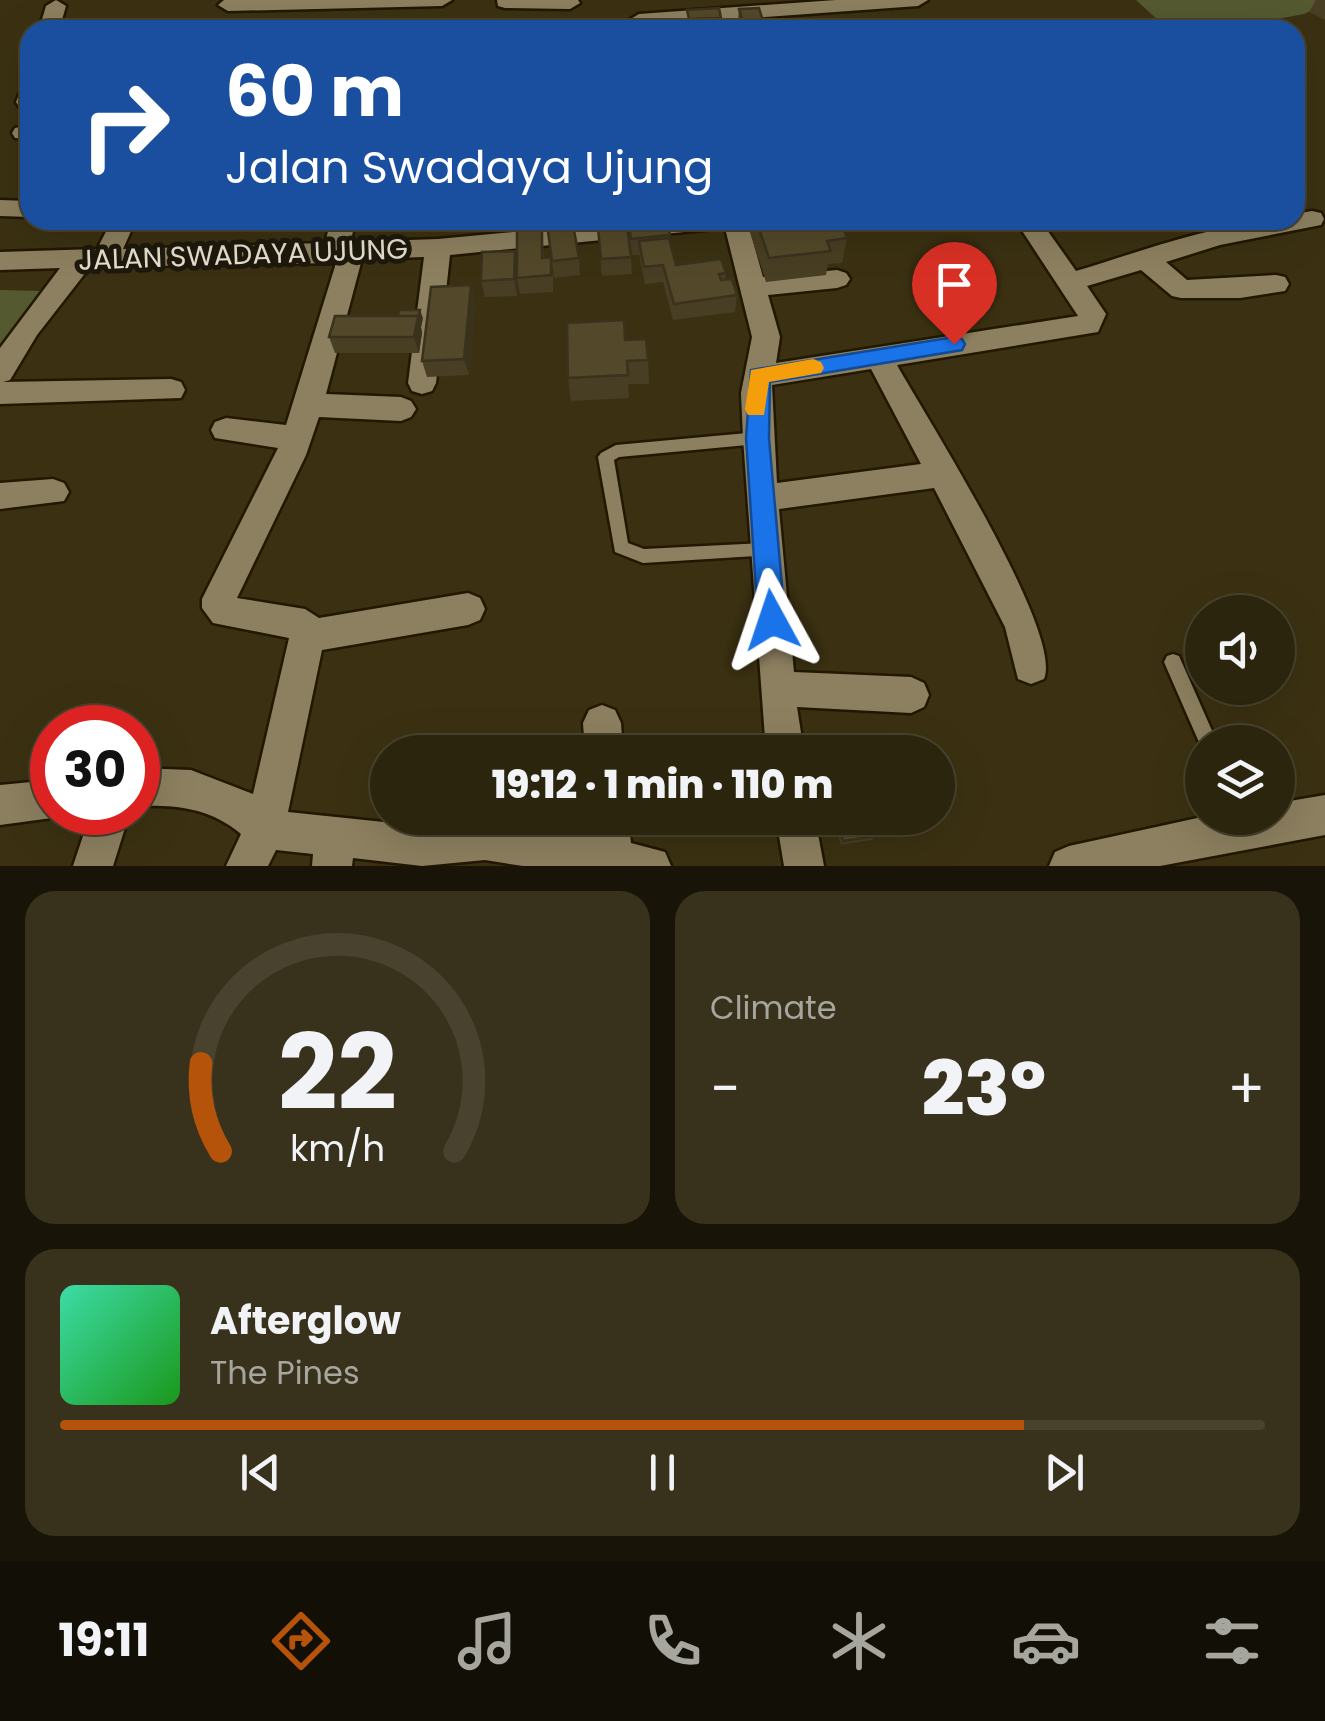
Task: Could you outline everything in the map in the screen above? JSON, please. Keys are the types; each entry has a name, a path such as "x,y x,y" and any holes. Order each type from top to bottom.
{"street":[{"path":"229,3 442,0"},
{"path":"640,17 918,0"},
{"path":"505,2 570,1"},
{"path":"52,20 56,6"},
{"path":"0,372 27,328 116,230"},
{"name":"JALAN SWADAYA UJUNG","path":"0,261 343,242 438,248 486,232 518,230"},
{"path":"738,230 766,337 759,376 758,438 783,735"},
{"path":"759,376 1088,325 1092,314 1035,230"},
{"path":"1070,282 1252,230"},
{"path":"246,866 265,829 307,636 305,625 225,612 219,608 219,599 302,422 343,242"},
{"path":"422,383 438,248"},
{"path":"1144,259 1181,290 1218,288 1235,292 1276,284"},
{"path":"753,287 838,279"},
{"path":"879,358 1012,606 1032,667"},
{"path":"0,393 171,390"},
{"path":"226,430 401,409"},
{"path":"762,498 942,474"},
{"path":"0,496 53,492"},
{"path":"307,636 468,609"},
{"path":"777,689 911,695"},
{"path":"160,785 202,792 244,807 265,829 333,851 485,840 630,864"},
{"path":"0,805 30,802"},
{"path":"1295,818 1325,815"},
{"path":"93,866 104,835"},
{"path":"617,835 630,864"},
{"path":"799,835 804,866"},
{"path":"1069,866 1192,835"}],"lane":[{"path":"758,438 616,452 606,458 622,548 642,556 766,550"},
{"path":"1172,662 1200,725"}],"green space":[{"path":"1136,0 1325,0 1325,4 1304,14 1272,20 1158,20"},
{"path":"0,290 42,291 0,356"}],"building":[{"path":"719,8 721,18 689,19 687,10"},
{"path":"759,8 763,20 742,20 739,9"},
{"path":"517,230 542,230 542,258 551,257 551,275 517,278"},
{"path":"548,230 574,230 579,258 552,261"},
{"path":"598,230 628,230 631,257 601,259"},
{"path":"630,230 669,230 670,235 631,239"},
{"path":"759,230 844,230 847,238 827,241 831,251 769,258"},
{"path":"669,238 676,265 721,259 726,273 719,274 721,280 732,279 737,295 674,304 663,265 644,267 639,241"},
{"path":"515,251 514,279 481,281 482,252"},
{"path":"471,285 464,359 422,361 431,287"},
{"path":"399,310 420,310 418,319 398,316"},
{"path":"335,316 418,316 414,337 329,337"},
{"path":"624,320 625,340 646,339 648,360 627,361 628,375 568,378 567,323"},
{"path":"841,835 875,836 843,841"}],"slow traffic":[{"path":"756,409 759,376 813,368"}],"route":[{"path":"772,620 758,438 759,376 954,344"}]}
